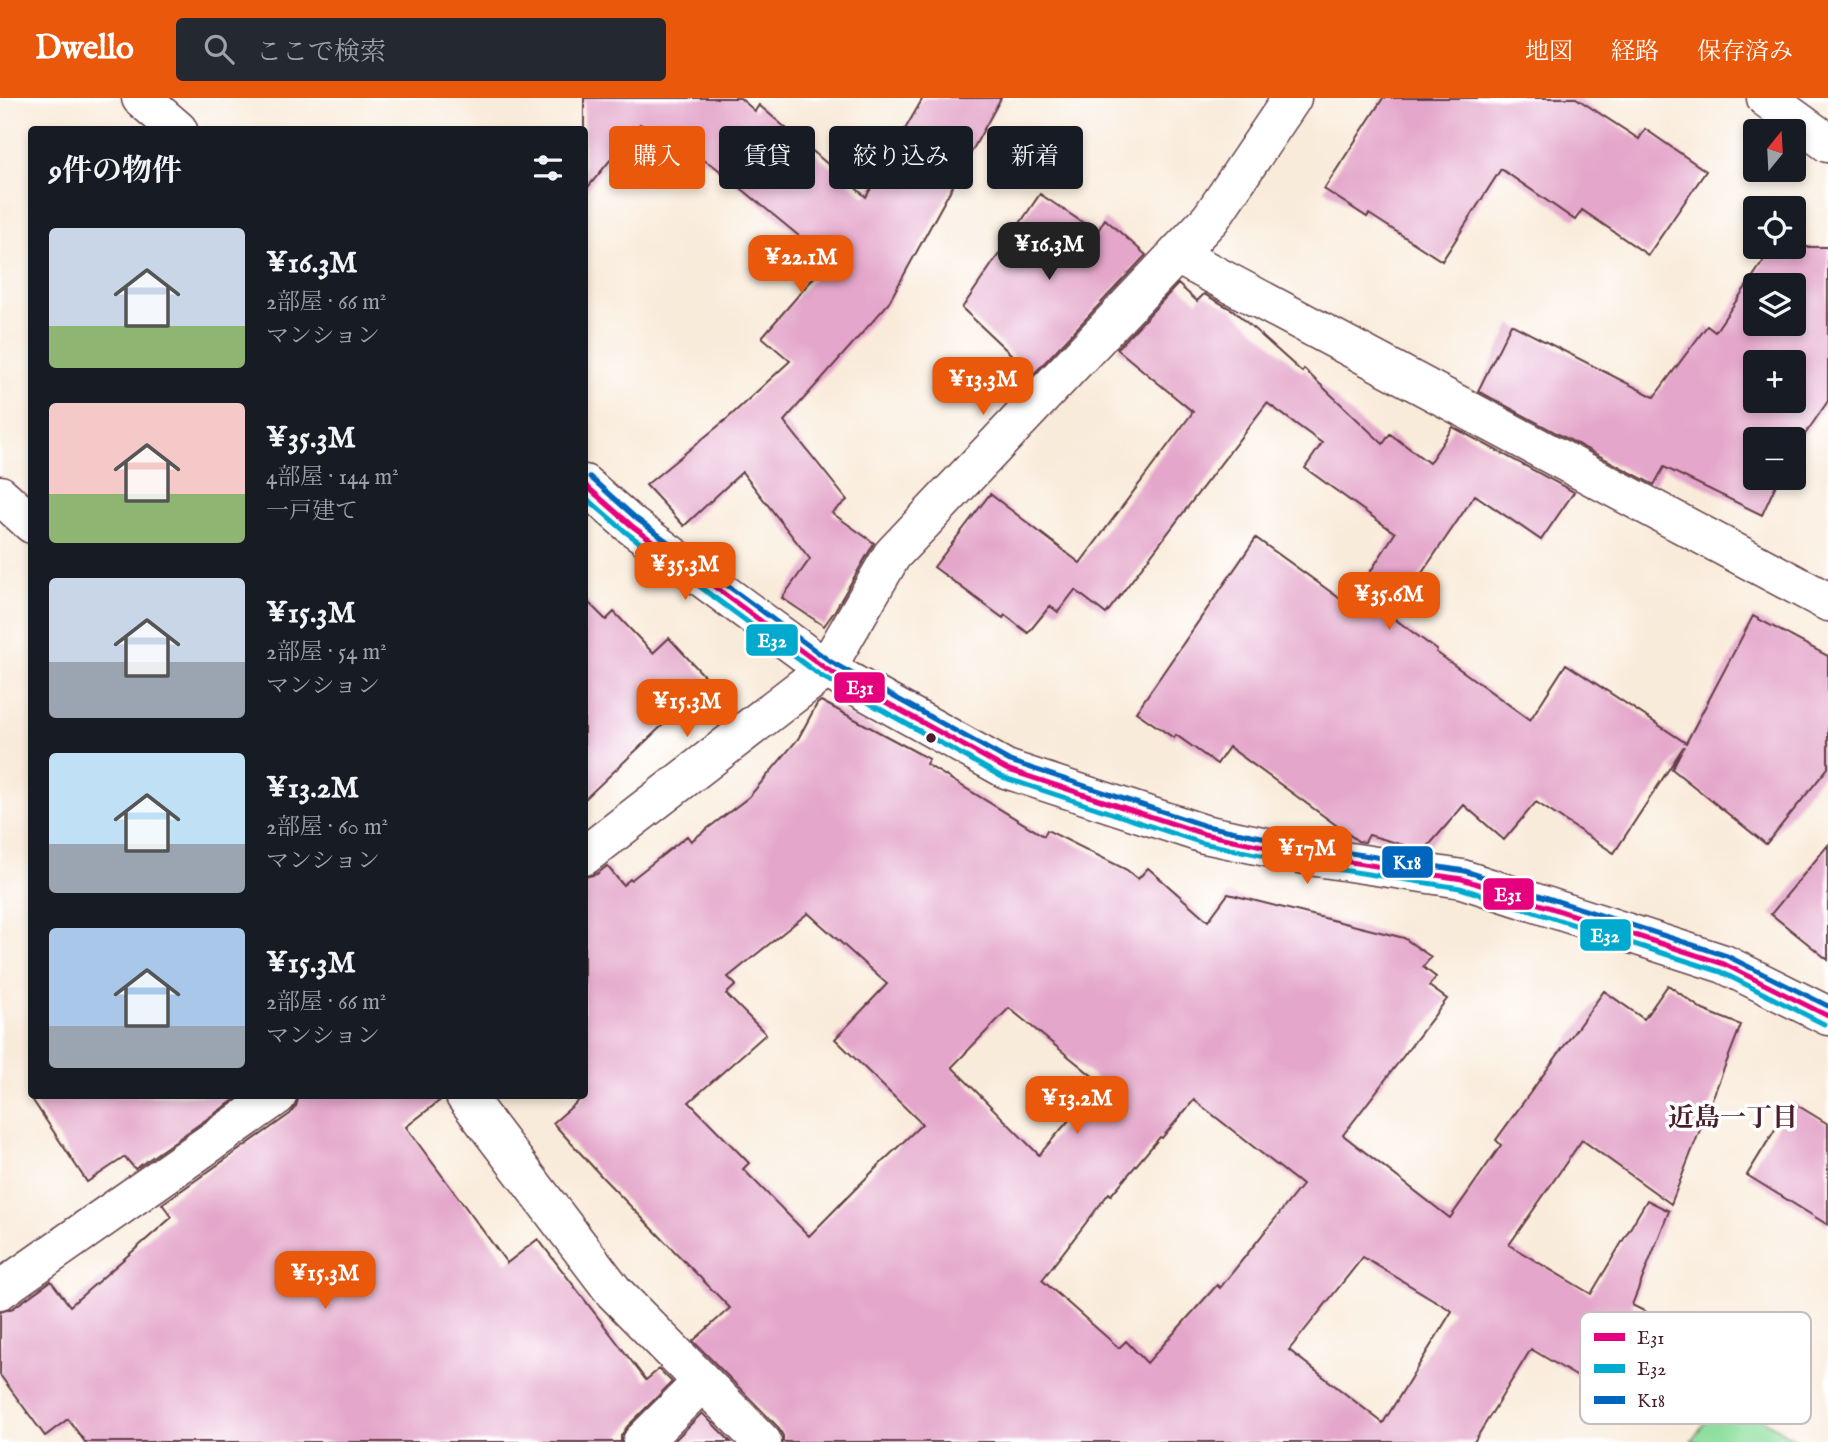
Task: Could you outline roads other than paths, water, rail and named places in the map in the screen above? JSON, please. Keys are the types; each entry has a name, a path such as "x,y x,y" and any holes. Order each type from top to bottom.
{"street":[{"path":"141,98 173,126"},
{"path":"588,853 826,669 892,555 1211,218 1292,98"},
{"path":"1766,98 1828,143"},
{"path":"1177,254 1828,602"},
{"path":"588,488 632,526 826,669 1006,769 1204,834 1310,856 1462,879 1724,964 1828,1016"},
{"path":"0,495 28,520"},
{"path":"0,1290 273,1099"},
{"path":"467,1099 614,1292 762,1442"},
{"path":"642,1442 702,1382"}],"district":[{"name":"近島一丁目","path":"1733,1118"}]}
